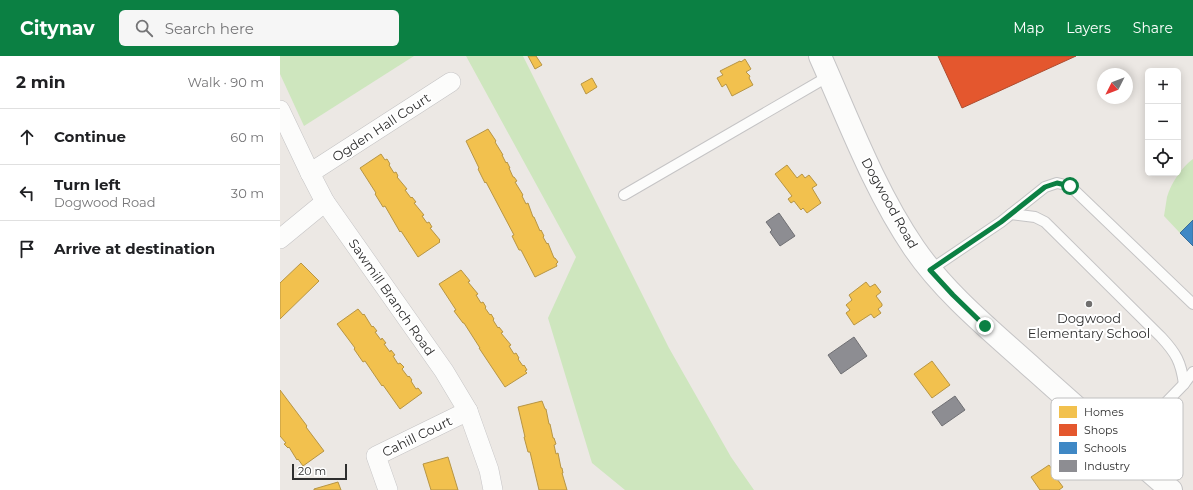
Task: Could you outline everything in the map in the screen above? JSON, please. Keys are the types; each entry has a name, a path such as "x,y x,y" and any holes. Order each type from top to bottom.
{"street":[{"name":"Dogwood Road","path":"820,56 866,161 883,195 914,248 930,270 953,295 985,326 1066,398"},
{"name":"Ogden Hall Court","path":"310,173 451,82"},
{"name":"Sawmill Branch Road","path":"280,110 325,202 444,371 468,411 489,470 493,490"},
{"path":"280,239 325,202"},
{"name":"Cahill Court","path":"388,490 376,456 468,411"},
{"name":"Dogwood Road","path":"1159,480 1171,490"}],"lane":[{"path":"624,195 829,76"},
{"path":"930,270 1011,214 1045,187 1057,183 1070,186 1193,304"},
{"path":"1011,214 1035,217 1046,222 1161,336 1175,352 1182,369 1184,384"},
{"path":"1170,398 1193,372"}],"green space":[{"path":"280,56 414,56 304,126 280,74"},
{"path":"466,56 523,56 669,348 731,457 754,490 625,490 592,463 548,318 576,257"},
{"path":"1193,159 1193,220 1180,233 1164,216 1167,197 1171,186 1177,176 1181,176 1181,171"}],"building: Homes":[{"path":"528,56 536,56 542,65 535,69"},
{"path":"745,59 751,69 746,72 750,76 749,78 753,85 732,96 726,84 722,87 717,78 723,75 720,71"},
{"path":"592,78 597,87 586,94 581,84"},
{"path":"488,129 496,141 495,142 506,163 507,162 513,177 517,181 515,182 523,195 522,196 526,204 528,203 533,217 547,244 548,243 554,258 558,262 556,264 557,266 535,277 521,250 519,250 512,236 514,235 486,182 485,183 466,141"},
{"path":"381,154 385,160 387,159 394,173 396,172 397,177 407,189 405,190 416,202 414,203 424,215 422,216 427,223 429,222 432,227 430,228 440,240 440,242 418,257 401,231 400,232 385,206 383,207 360,168"},
{"path":"787,165 797,178 802,174 805,178 809,175 817,185 812,188 821,203 807,213 803,208 801,210 794,201 791,203 788,199 792,196 775,174"},
{"path":"301,263 319,281 280,319 280,283"},
{"path":"461,270 470,281 468,282 478,294 476,295 481,303 483,302 486,307 485,308 490,315 491,314 498,328 499,327 503,332 501,333 511,345 509,346 514,354 516,353 519,358 518,359 527,370 525,371 527,373 505,387 464,323 454,311 456,310 439,284"},
{"path":"866,282 870,287 875,284 881,292 876,296 882,304 882,306 878,309 881,313 874,318 871,314 854,325 846,313 850,310 846,305 852,300 849,295"},
{"path":"358,309 363,315 364,314 372,327 373,326 377,331 375,332 381,340 382,338 386,343 384,344 390,352 391,350 395,355 393,356 398,364 400,363 404,367 402,369 412,380 411,381 416,389 418,388 422,393 400,409 365,361 363,362 354,349 355,348 337,324"},
{"path":"932,361 950,385 932,398 914,374"},
{"path":"280,390 324,451 303,466 298,459 297,460 289,447 288,448 284,444 286,443 280,436"},
{"path":"542,401 546,409 553,438 556,444 554,445 556,454 558,453 567,490 539,490 530,452 528,452 518,407"},
{"path":"448,457 458,490 431,490 423,464"},
{"path":"1049,465 1051,468 1051,480 1058,480 1063,487 1059,490 1040,490 1031,477"},
{"path":"338,482 341,490 314,490 314,489"}],"building: Shops":[{"path":"938,56 1076,56 962,108"}],"building: Schools":[{"path":"1193,220 1193,246 1180,233"}],"building: Industry":[{"path":"779,213 795,236 780,246 770,232 772,230 766,222"},
{"path":"854,337 867,356 841,374 828,355"},
{"path":"955,396 965,410 942,426 932,412"}],"place":[{"name":"Dogwood Elementary School","path":"1089,304"}],"route":[{"path":"985,326 930,270 1001,222 1045,187 1057,183 1070,186"}]}
